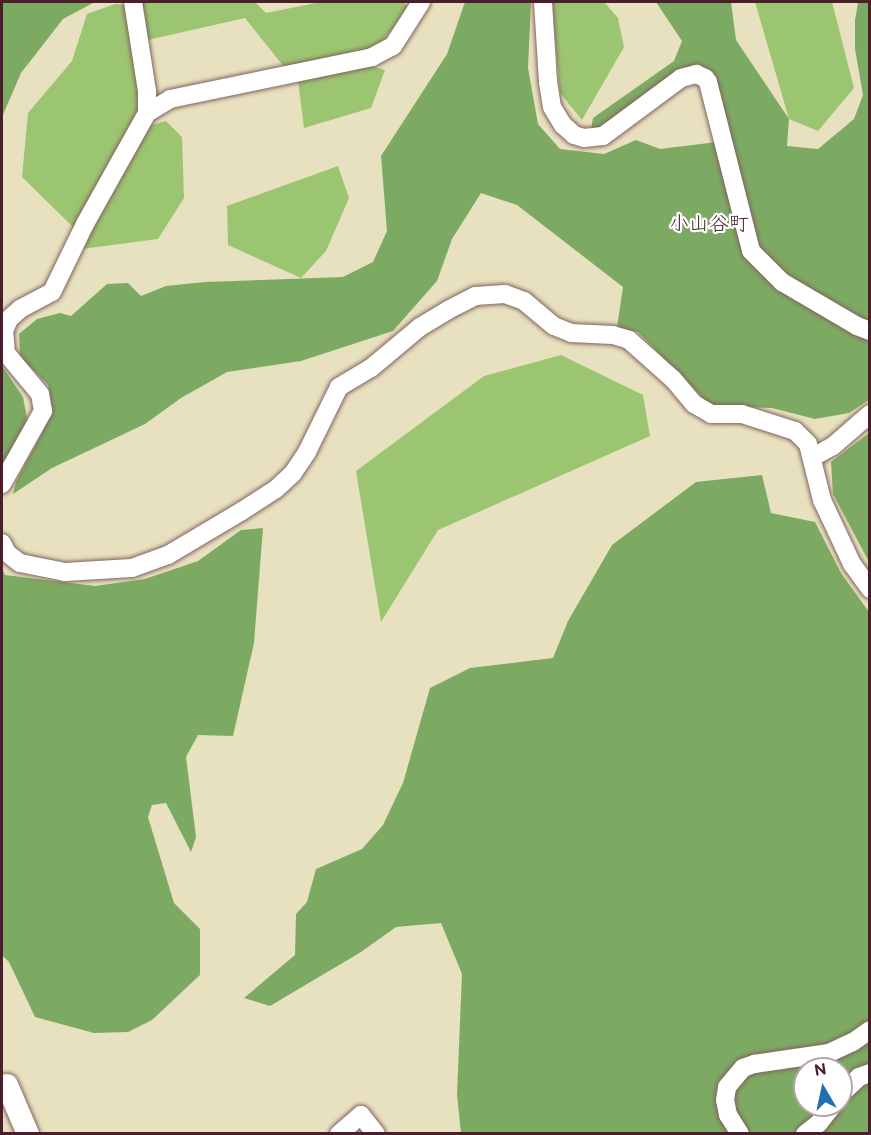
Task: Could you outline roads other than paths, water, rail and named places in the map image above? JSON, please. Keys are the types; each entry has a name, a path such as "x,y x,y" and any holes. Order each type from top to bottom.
{"street":[{"path":"2,484 43,411 40,394 6,353 3,331 9,319 20,309 52,292 85,224 147,113 147,91 133,2"},
{"path":"147,113 170,99 372,57 393,46 421,2"},
{"path":"543,2 552,107 563,125 574,135 584,138 603,136 681,78 696,74 705,78 708,82 751,251 782,282 870,331"},
{"path":"2,543 8,553 20,562 65,572 132,568 168,555 276,489 292,473 307,452 339,387 371,368 420,327 475,296 505,294 524,302 554,326 571,333 613,335 629,340 673,379 694,404 711,414 742,414 795,431 808,444 822,500 852,564 870,589"},
{"path":"813,457 833,446 870,414"},
{"path":"740,1134 728,1115 725,1100 727,1087 743,1068 754,1064 830,1053 853,1042 870,1030"},
{"path":"853,1083 859,1077 870,1073"},
{"path":"8,1094 28,1134"},
{"path":"339,1134 361,1115 376,1134"},
{"path":"805,1134 824,1117"}],"district":[{"name":"小山谷町","path":"709,224"}]}
